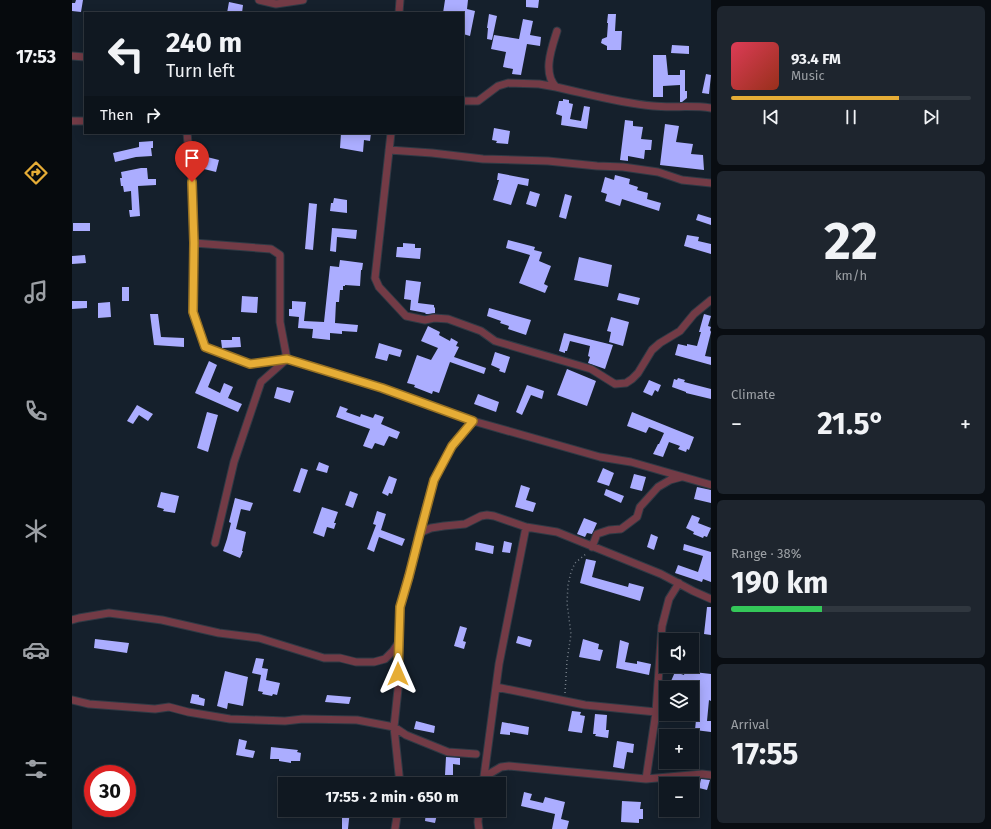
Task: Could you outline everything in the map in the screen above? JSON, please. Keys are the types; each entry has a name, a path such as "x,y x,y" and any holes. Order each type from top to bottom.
{"street":[{"path":"259,0 276,4 303,0"},
{"path":"399,12 400,0"},
{"path":"556,87 551,81 549,69 551,51 557,31"},
{"path":"72,56 84,57"},
{"path":"464,101 478,101 498,86 508,83 539,84 631,104 711,108"},
{"path":"72,121 84,121"},
{"path":"188,134 192,182 194,243 193,312 205,347 250,364 287,359 382,388 473,421 600,457 631,462 711,485"},
{"path":"391,134 375,278 379,287 406,316 424,320 434,318 448,319 481,331 495,341 591,369 615,384 632,380 652,350 660,342 680,331 694,314 711,300"},
{"path":"389,150 483,159 548,161 622,167 658,172 682,180 711,183"},
{"path":"194,243 271,249 280,255 280,322 287,359"},
{"path":"215,544 234,462 261,382 287,359"},
{"path":"399,777 394,726 398,689 400,607 434,480 452,446 473,421"},
{"path":"592,547 597,534 609,530 621,529 637,517 640,507 658,487 670,480 682,477"},
{"path":"420,533 431,528 466,524 481,516 487,515 499,517 526,527 557,532 661,574 711,599"},
{"path":"484,777 499,664 526,527"},
{"path":"646,780 656,712 662,626 669,599 679,583"},
{"path":"72,620 109,613 162,620 219,633 259,638 324,658 340,658 356,662 374,662 385,659 393,651 398,642"},
{"path":"496,687 585,706 656,712"},
{"path":"72,700 89,704 155,708 169,707 188,712 230,719 285,721 303,719 357,720 394,726 406,735 448,752 476,754"},
{"path":"488,777 501,766 646,780 702,774 711,775"},
{"path":"396,829 397,817"},
{"path":"478,817 479,829"}],"path":[{"path":"564,701 571,634 567,603 568,585 575,563 592,547"}],"building":[{"path":"76,0 83,0 81,12 72,11 72,3 75,3"},
{"path":"445,0 468,0 467,9 475,11 470,36 464,34 464,12 443,12"},
{"path":"526,0 539,0 538,8 526,7"},
{"path":"229,2 243,5 242,12 227,12"},
{"path":"489,14 497,16 492,40 487,39"},
{"path":"608,14 616,14 615,31 622,31 621,50 607,50 607,46 601,43 602,39 607,37"},
{"path":"523,19 533,21 530,35 541,37 540,46 527,44 521,75 512,74 513,69 503,67 506,52 491,49 494,35 519,39"},
{"path":"672,45 689,46 689,54 671,53"},
{"path":"653,55 666,55 668,75 680,75 680,70 685,70 685,91 687,91 687,98 682,102 680,102 680,85 663,86 663,97 653,97"},
{"path":"706,74 711,75 709,94 702,93"},
{"path":"563,99 569,100 569,103 573,104 570,119 581,121 584,106 590,107 587,129 561,125 562,116 556,114 559,101 563,101"},
{"path":"625,120 633,121 633,126 643,127 641,139 652,140 651,150 645,150 644,159 628,156 628,161 620,160"},
{"path":"665,124 679,126 676,142 693,144 691,154 703,155 704,170 660,165"},
{"path":"494,128 510,131 508,144 496,143 497,141 492,140"},
{"path":"341,134 371,134 370,141 364,140 363,152 340,148"},
{"path":"153,141 153,148 151,148 152,156 136,157 115,162 113,153 139,147 139,142"},
{"path":"203,156 219,160 216,172 200,168"},
{"path":"147,168 148,179 156,179 156,185 138,186 140,216 130,217 129,210 132,210 131,191 124,192 123,186 121,186 121,172"},
{"path":"498,173 529,179 528,186 518,184 511,205 493,200 499,180 497,180"},
{"path":"615,175 630,179 629,184 638,187 637,190 648,193 647,199 661,203 659,211 622,199 620,206 605,201 607,194 601,192 605,177 614,180"},
{"path":"530,191 540,194 536,207 526,204"},
{"path":"565,194 572,196 566,219 559,217"},
{"path":"334,198 347,200 347,213 330,211 331,203 333,203"},
{"path":"309,203 317,204 313,250 305,249"},
{"path":"698,214 711,218 711,225 696,220"},
{"path":"73,223 90,223 90,231 73,231"},
{"path":"332,228 357,230 356,239 337,237 336,252 330,251"},
{"path":"687,235 699,237 698,241 711,244 711,254 684,246"},
{"path":"508,240 535,247 534,250 542,252 539,261 551,266 544,284 548,286 545,293 519,283 530,255 506,248"},
{"path":"403,243 415,244 415,248 421,248 420,259 396,257 397,247 403,247"},
{"path":"85,255 86,263 72,264 72,256"},
{"path":"579,257 612,265 608,287 574,280"},
{"path":"340,260 363,263 360,286 343,286 343,290 340,290 339,302 336,302 335,323 358,325 357,332 342,331 342,334 330,333 330,340 312,338 313,329 298,328 299,317 289,316 289,309 292,309 292,301 306,302 304,321 324,322 330,266 339,267"},
{"path":"406,280 421,282 418,303 434,305 435,313 425,314 426,313 410,310 411,300 404,299"},
{"path":"122,287 129,287 129,301 122,301"},
{"path":"619,293 640,298 638,305 617,300"},
{"path":"242,296 258,297 257,313 241,312"},
{"path":"72,301 87,301 87,308 72,309"},
{"path":"110,302 111,317 98,318 98,303"},
{"path":"489,308 531,320 526,335 508,329 509,326 500,323 501,321 487,316"},
{"path":"150,314 158,314 161,337 184,338 184,347 154,345"},
{"path":"704,314 711,316 708,326 711,327 711,332 705,356 711,357 711,365 675,355 678,344 697,346"},
{"path":"611,317 629,322 623,346 609,342 611,332 607,331"},
{"path":"428,326 440,332 439,335 450,341 451,338 458,342 456,346 459,347 454,357 486,368 484,374 450,362 439,393 433,391 432,394 414,387 415,385 407,383 417,355 431,360 438,348 421,341"},
{"path":"564,333 613,345 605,369 588,363 590,357 588,356 590,346 570,341 565,353 559,351"},
{"path":"232,337 240,337 241,347 222,348 221,340 232,340"},
{"path":"379,343 402,350 400,357 389,354 387,361 375,358"},
{"path":"495,352 510,357 505,373 499,371 500,369 491,365"},
{"path":"209,361 217,365 208,387 220,393 224,383 233,387 228,398 242,404 238,412 195,393"},
{"path":"567,369 596,381 587,406 557,395"},
{"path":"678,378 685,380 684,382 711,389 711,399 686,393 672,387 674,379 677,380"},
{"path":"649,380 661,385 658,392 655,390 652,396 643,392"},
{"path":"527,385 544,391 542,399 531,395 522,415 516,412"},
{"path":"277,387 294,391 290,403 274,398"},
{"path":"478,394 499,402 496,412 474,404"},
{"path":"137,405 153,414 148,421 139,415 133,424 127,421"},
{"path":"340,406 348,409 346,412 360,417 361,414 373,418 375,414 384,417 381,424 400,432 397,439 389,436 384,446 375,443 372,449 363,446 370,429 336,417"},
{"path":"207,412 218,415 208,452 197,448"},
{"path":"632,412 694,437 689,450 687,449 686,452 678,449 680,446 669,442 663,457 653,454 664,433 649,427 646,433 627,426"},
{"path":"319,462 329,466 327,473 316,470"},
{"path":"301,468 308,470 300,493 293,491"},
{"path":"603,468 614,473 609,486 597,482"},
{"path":"634,474 646,477 642,491 630,488"},
{"path":"389,476 397,479 392,494 389,493 388,496 382,493"},
{"path":"521,485 530,488 526,500 536,503 533,512 515,507"},
{"path":"697,487 711,490 711,503 694,499"},
{"path":"606,489 624,496 621,503 604,495"},
{"path":"350,491 358,494 353,508 345,505"},
{"path":"161,492 179,496 175,513 163,511 164,509 157,507"},
{"path":"235,498 253,503 250,511 241,509 236,529 246,532 243,551 240,558 223,551 231,523 229,522"},
{"path":"322,507 338,512 334,523 336,523 334,529 327,527 324,537 313,533"},
{"path":"377,511 386,514 381,530 405,539 402,546 379,537 374,552 367,549 376,525 373,524"},
{"path":"692,515 700,518 698,523 711,528 707,537 704,536 703,538 693,534 694,532 686,528"},
{"path":"584,518 597,523 592,534 587,533 585,537 577,534"},
{"path":"651,534 658,537 654,550 647,547"},
{"path":"504,541 512,543 510,553 502,552"},
{"path":"476,542 494,546 493,554 475,550"},
{"path":"684,544 711,552 711,582 703,579 702,582 675,573 678,565 698,572 703,556 683,550"},
{"path":"586,559 596,561 592,577 628,587 629,583 644,587 640,601 580,583"},
{"path":"707,607 711,607 711,635 704,634"},
{"path":"460,626 467,628 463,641 466,642 464,649 454,646"},
{"path":"518,636 532,640 530,647 516,643"},
{"path":"95,639 129,643 127,653 94,648"},
{"path":"583,639 599,644 598,649 603,650 600,661 579,657"},
{"path":"620,640 629,643 625,662 637,664 637,661 651,664 649,675 616,668"},
{"path":"256,658 264,659 262,668 268,669 266,680 280,683 277,695 273,694 272,696 262,694 263,692 258,691 261,675 252,673"},
{"path":"225,671 248,677 243,706 228,703 227,709 217,706"},
{"path":"675,673 684,675 684,673 711,674 711,701 709,700 707,721 711,721 711,732 695,729 696,721 699,721 699,681 671,681"},
{"path":"192,694 199,695 199,697 205,699 204,706 190,703"},
{"path":"327,695 351,697 349,704 325,702"},
{"path":"572,711 581,712 580,715 585,716 582,733 568,731"},
{"path":"595,714 607,715 606,730 609,730 608,738 595,736 596,734 593,734"},
{"path":"416,721 435,726 434,733 414,729"},
{"path":"502,722 529,727 528,735 510,732 510,735 500,734"},
{"path":"239,739 247,741 245,749 255,751 253,758 236,755"},
{"path":"617,741 634,744 633,753 627,752 624,769 613,767"},
{"path":"271,747 298,750 297,752 301,753 300,761 291,761 291,763 279,761 279,759 270,759"},
{"path":"446,757 460,758 460,765 453,764 453,775 445,775"},
{"path":"701,779 710,780 707,790 699,788"},
{"path":"524,792 532,794 530,800 543,803 545,797 565,802 561,819 569,821 567,829 552,829 555,814 521,806"},
{"path":"622,801 641,802 640,809 643,809 643,819 639,819 639,823 621,822"},
{"path":"342,817 349,817 348,829 342,829"},
{"path":"425,817 436,817 435,823 425,821"}],"route":[{"path":"192,182 194,243 193,312 205,347 250,364 287,359 382,388 473,421 452,446 434,480 400,607 398,674"}]}
